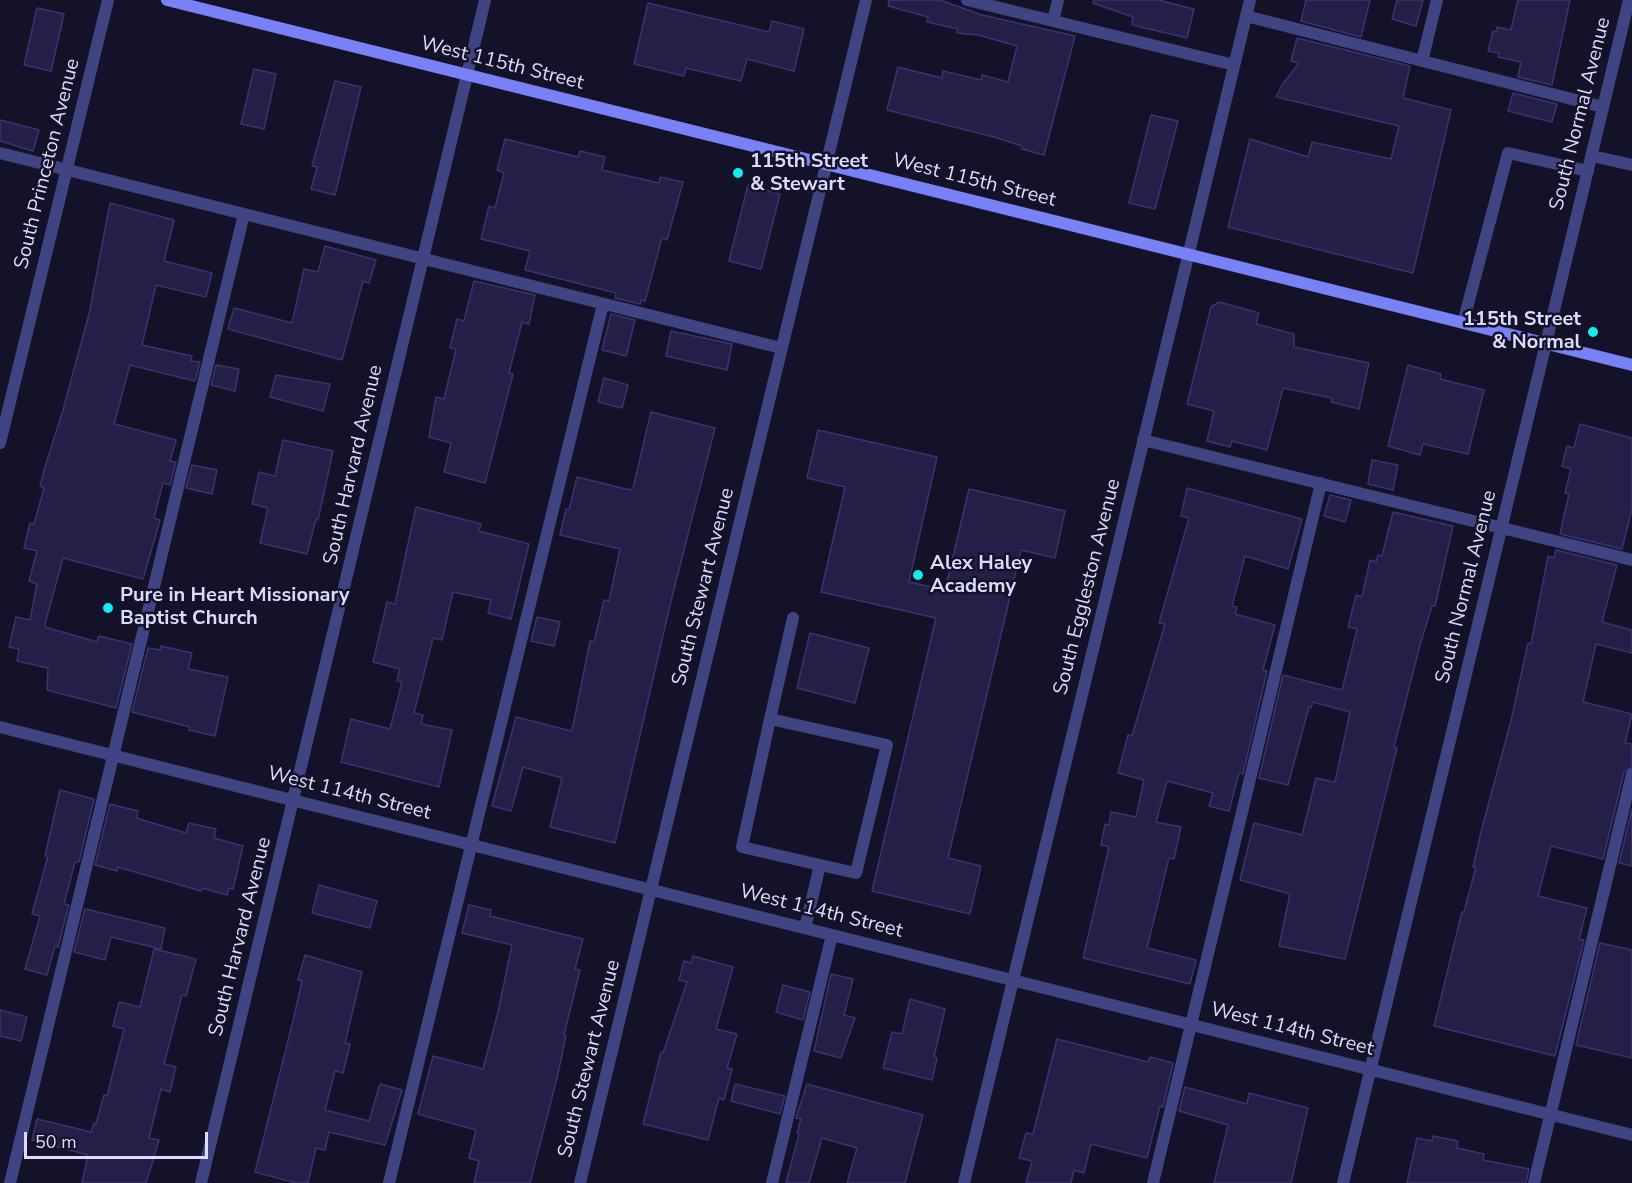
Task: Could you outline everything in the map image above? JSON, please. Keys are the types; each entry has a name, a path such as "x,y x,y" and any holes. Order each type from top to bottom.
{"street":[{"name":"South Princeton Avenue","path":"0,443 108,0"},
{"name":"West 115th Street","path":"167,0 1632,365"},
{"name":"South Harvard Avenue","path":"201,1183 485,0"},
{"name":"South Stewart Avenue","path":"580,1183 866,0"},
{"path":"967,0 1234,65"},
{"path":"1053,21 1058,0"},
{"name":"South Eggleston Avenue","path":"964,1183 1250,0"},
{"path":"1422,61 1437,0"},
{"name":"South Normal Avenue","path":"1344,1183 1629,0"},
{"path":"1246,16 1603,107"},
{"path":"0,153 782,348"},
{"path":"1463,323 1508,153 1588,171"},
{"path":"1592,156 1632,165"},
{"path":"10,1183 244,214"},
{"path":"389,1183 603,304"},
{"path":"1143,440 1632,561"},
{"path":"1153,1183 1321,483"},
{"path":"770,719 887,746 856,873 742,847 770,719 793,618"},
{"name":"West 114th Street","path":"0,727 1632,1135"},
{"path":"1534,1183 1632,774"},
{"path":"806,928 820,866"},
{"path":"772,1183 832,935"}],"building":[{"path":"889,0 940,0 982,15 1075,36 1044,155 1022,149 1022,146 994,137 887,110 898,67 942,78 943,71 981,80 982,75 1008,82 1017,46 978,35 957,33 958,29 927,22 928,17 888,6"},
{"path":"1094,0 1158,0 1194,9 1187,38 1132,25 1133,17 1093,3"},
{"path":"1306,0 1370,0 1361,37 1301,21"},
{"path":"1397,0 1423,0 1416,26 1392,19"},
{"path":"1518,0 1570,0 1552,85 1518,77 1521,62 1498,57 1499,53 1488,51 1493,31 1496,32 1497,27 1511,30"},
{"path":"648,3 769,32 772,21 804,29 794,71 747,59 741,81 686,68 684,76 634,64"},
{"path":"37,8 64,14 51,71 24,65"},
{"path":"1297,38 1410,66 1403,98 1451,110 1413,273 1228,227 1250,139 1308,157 1312,142 1391,159 1399,126 1276,97 1299,63 1291,61"},
{"path":"254,69 276,74 264,129 241,124"},
{"path":"335,81 361,87 335,195 311,189 317,167 312,166"},
{"path":"1513,93 1557,104 1552,122 1508,111"},
{"path":"1151,115 1178,121 1155,209 1129,203"},
{"path":"0,120 39,130 33,151 0,141"},
{"path":"505,139 578,157 580,151 605,157 602,170 659,183 660,177 683,182 667,240 662,238 645,301 641,300 640,304 615,298 616,293 525,270 530,251 481,239 489,206 495,208 504,173 497,170"},
{"path":"748,185 780,194 761,269 729,261"},
{"path":"110,203 174,220 164,261 212,273 206,297 156,285 142,345 192,356 191,361 200,362 195,381 130,365 114,424 176,440 170,461 176,462 170,485 163,483 154,518 160,520 143,579 63,558 45,624 45,627 97,642 99,636 132,644 116,708 47,690 48,668 17,661 19,649 9,647 16,617 30,620 37,584 29,581 37,551 24,548 30,523 34,524 44,488 40,486 89,314"},
{"path":"325,246 376,260 369,283 363,281 342,360 228,329 234,308 292,323 304,269 318,272"},
{"path":"474,281 535,295 529,324 522,322 509,373 513,374 485,483 444,472 451,443 429,437 436,397 444,399 456,349 450,348 457,319 464,321"},
{"path":"1219,302 1259,313 1256,324 1294,334 1294,347 1369,363 1359,409 1331,402 1332,398 1283,388 1267,450 1232,441 1230,447 1207,441 1214,411 1187,404 1211,307"},
{"path":"611,314 635,320 626,356 602,350"},
{"path":"671,331 732,344 727,370 666,356"},
{"path":"216,365 239,369 235,391 211,385"},
{"path":"1408,365 1441,374 1440,379 1484,390 1468,454 1423,444 1420,455 1388,446"},
{"path":"276,375 330,384 323,411 270,397"},
{"path":"604,378 628,385 622,408 598,402"},
{"path":"651,412 715,428 671,601 615,843 550,827 562,778 523,767 511,811 492,806 516,717 571,731 590,641 594,642 604,600 609,601 620,549 560,535 566,509 569,510 577,477 630,490 633,488"},
{"path":"1580,424 1632,438 1632,509 1622,549 1560,534 1569,494 1565,493 1571,469 1562,466 1567,446 1574,448"},
{"path":"818,430 937,457 909,582 945,590 969,489 1065,511 1055,558 1021,550 948,858 981,866 970,914 872,891 936,618 821,592 845,487 807,478"},
{"path":"283,440 333,451 318,520 316,519 307,554 260,543 268,508 252,504 259,472 275,476"},
{"path":"1372,460 1398,465 1393,490 1368,484"},
{"path":"192,465 217,470 212,494 186,488"},
{"path":"1187,488 1302,519 1288,569 1245,556 1232,606 1237,607 1235,614 1275,625 1263,670 1267,671 1243,774 1239,773 1229,811 1209,806 1213,793 1167,781 1156,822 1181,827 1174,859 1169,858 1147,948 1196,960 1190,984 1083,958 1109,847 1101,845 1105,824 1109,825 1111,812 1136,817 1144,780 1118,773 1128,735 1132,736 1165,624 1159,623 1189,518 1181,516"},
{"path":"1330,495 1351,500 1345,522 1324,516"},
{"path":"416,507 481,524 479,531 529,544 511,619 488,613 491,600 453,592 442,640 433,638 414,713 423,715 421,724 452,730 439,787 341,762 351,719 390,729 402,682 397,681 400,669 373,662 387,602 395,604"},
{"path":"1393,512 1453,526 1435,606 1432,606 1420,645 1394,747 1397,748 1345,959 1279,946 1290,894 1240,880 1254,823 1302,835 1316,778 1335,782 1350,712 1313,702 1311,708 1309,707 1288,785 1259,778 1283,675 1342,690 1357,629 1348,627 1356,595 1362,597 1370,560 1376,562 1378,555 1382,556"},
{"path":"1556,550 1617,565 1602,622 1632,630 1632,653 1596,644 1583,702 1632,714 1625,743 1632,744 1632,766 1624,772 1603,859 1551,846 1538,896 1587,908 1579,939 1584,940 1555,1056 1434,1026 1462,912 1464,912 1476,867 1473,867 1511,721 1528,643 1531,644 1548,556 1554,558"},
{"path":"537,617 560,622 554,646 531,641"},
{"path":"810,633 869,648 855,703 797,688"},
{"path":"161,646 192,653 188,669 228,677 215,736 132,712 148,648 160,650"},
{"path":"60,790 94,799 79,862 75,862 64,904 69,905 58,947 55,946 47,975 25,969 40,916 32,914 48,856 45,856"},
{"path":"110,804 138,811 136,818 186,833 189,823 216,829 214,838 243,846 233,889 229,888 227,895 202,888 201,891 118,867 117,871 95,865"},
{"path":"1632,809 1632,866 1619,863"},
{"path":"319,885 377,901 370,928 312,913"},
{"path":"469,905 491,910 490,916 583,939 575,969 580,970 564,1035 566,1036 557,1078 530,1183 474,1183 479,1161 469,1158 476,1130 418,1114 433,1056 483,1069 498,1012 512,945 462,933"},
{"path":"85,909 165,928 161,949 111,937 105,960 74,952"},
{"path":"1600,943 1632,950 1632,1058 1576,1045"},
{"path":"154,949 196,959 186,996 182,995 164,1064 176,1067 170,1092 161,1089 149,1138 159,1140 153,1161 146,1183 82,1183 88,1155 32,1140 37,1119 91,1132 94,1123 96,1124 104,1095 107,1096 124,1029 113,1026 119,1002 140,1007"},
{"path":"305,955 362,972 345,1043 350,1044 343,1073 335,1071 325,1110 369,1121 380,1084 402,1090 385,1145 329,1132 325,1150 316,1148 308,1183 296,1183 255,1172 293,1021 302,981 298,980"},
{"path":"693,956 733,967 716,1029 737,1034 727,1068 732,1069 724,1100 719,1098 708,1140 643,1124 661,1052 663,1053 687,982 679,980 684,961 691,963"},
{"path":"831,974 853,979 844,1015 855,1018 841,1058 814,1051"},
{"path":"783,985 810,992 803,1020 776,1012"},
{"path":"910,999 945,1009 934,1057 937,1058 932,1080 883,1068 892,1032 902,1034"},
{"path":"0,1010 27,1017 21,1041 0,1036"},
{"path":"1057,1039 1148,1062 1150,1057 1173,1063 1163,1107 1160,1106 1147,1158 1091,1144 1084,1173 1074,1170 1071,1183 1026,1183 1032,1161 1019,1158 1026,1133 1033,1134"},
{"path":"735,1084 785,1096 780,1114 731,1101"},
{"path":"807,1084 923,1115 905,1183 847,1183 857,1148 822,1138 809,1183 786,1183 799,1134 797,1133 801,1119 796,1118"},
{"path":"1185,1087 1247,1104 1249,1093 1308,1108 1291,1183 1214,1183 1228,1125 1179,1111"},
{"path":"1433,1136 1458,1141 1457,1148 1484,1154 1483,1160 1529,1169 1526,1183 1407,1183 1417,1138 1432,1141"}],"place":[{"name":"115th Street & Stewart","path":"738,173"},
{"name":"115th Street & Normal","path":"1593,332"},
{"name":"Alex Haley Academy","path":"918,575"},
{"name":"Pure in Heart Missionary Baptist Church","path":"108,608"}]}
